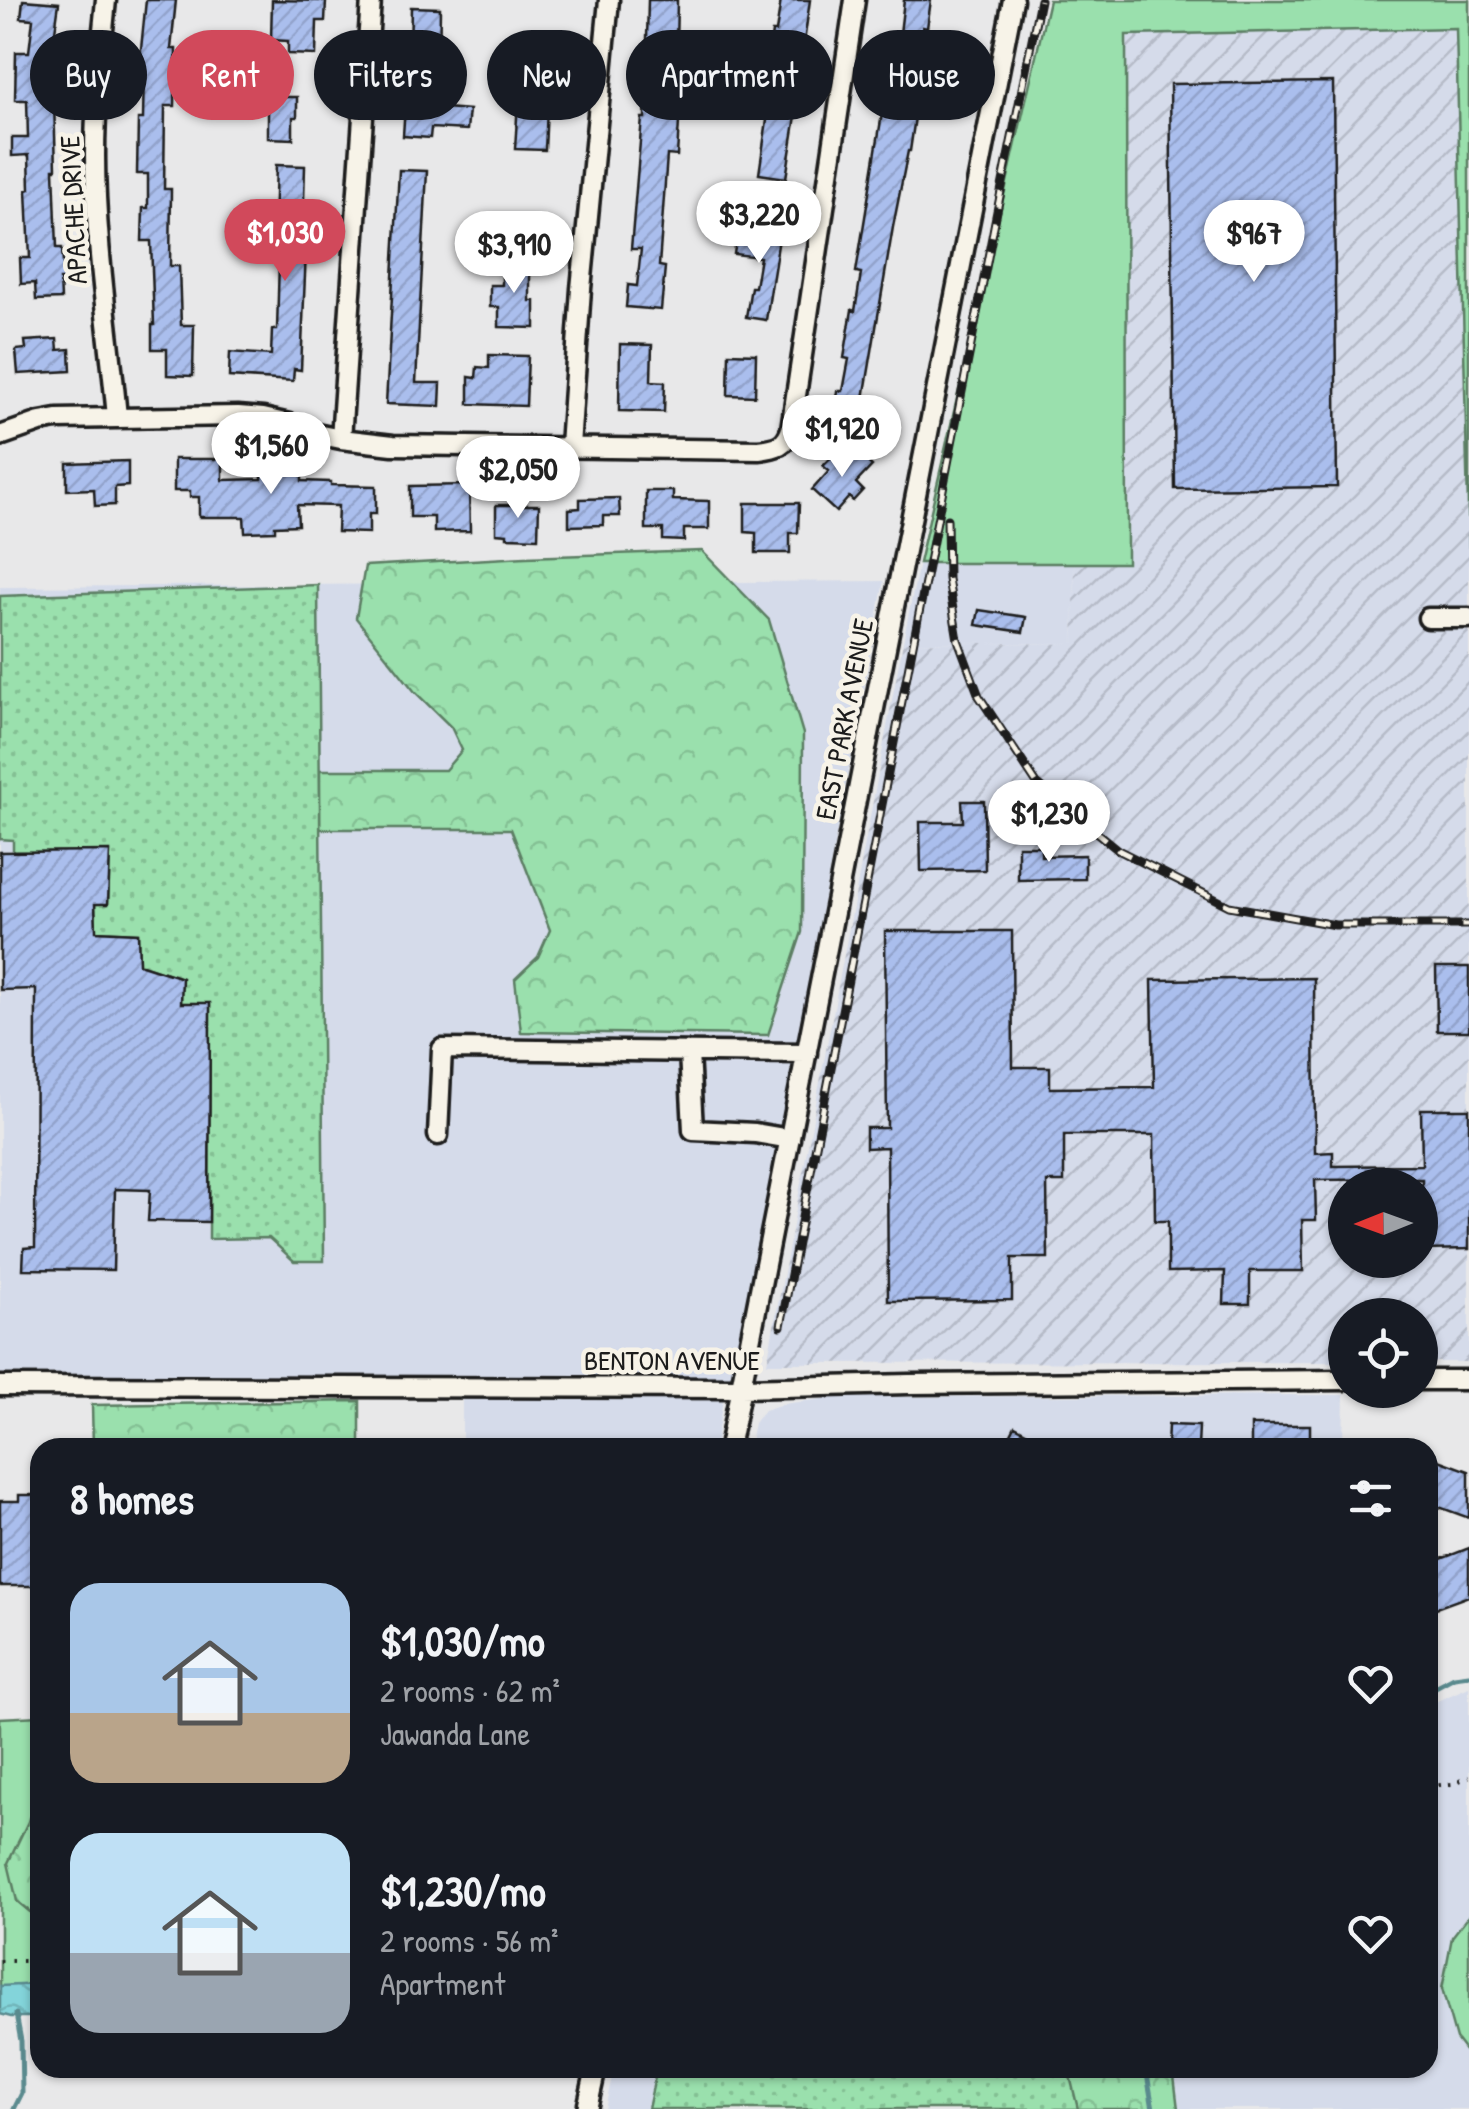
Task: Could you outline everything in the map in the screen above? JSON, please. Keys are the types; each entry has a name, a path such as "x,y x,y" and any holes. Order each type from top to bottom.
{"street":[{"name":"APACHE DRIVE","path":"106,0 95,159 118,417"},
{"path":"341,439 370,0"},
{"path":"570,446 608,0"},
{"path":"0,436 40,422 118,417 264,418 341,439 393,445 760,450 782,445 789,438 855,0"},
{"name":"EAST PARK AVENUE","path":"731,1438 1013,0"},
{"path":"1428,618 1469,618"},
{"path":"438,1135 442,1049 807,1053"},
{"path":"689,1052 693,1130 790,1138"},
{"name":"BENTON AVENUE","path":"0,1386 741,1388 1328,1380"},
{"path":"1438,1380 1469,1380"},
{"path":"587,2109 594,2078"}],"path":[{"path":"1438,1785 1469,1777"},
{"path":"0,1961 30,1960"}],"shaded area":[{"path":"1456,27 1469,548 1469,1362 1438,1362 1438,1298 1328,1298 1328,1362 767,1363 903,642 1073,644 1075,563 1127,562 1125,35"},
{"path":"919,563 1075,563 1073,644 903,642"},
{"path":"884,581 733,1380 0,1381 0,587"},
{"path":"1328,1395 1328,1408 1344,1408 1343,1438 751,1438 754,1423 764,1410 837,1397"},
{"path":"462,1399 723,1399 717,1438 462,1438"},
{"path":"1469,1687 1469,2109 605,2109 612,2078 1438,2078 1438,1701"}],"green space":[{"path":"1049,0 1469,0 1469,548 1456,28 1126,35 1127,563 919,563"},
{"path":"702,551 769,620 803,734 802,932 768,1035 521,1032 515,979 538,957 550,930 511,829 320,829 320,770 445,770 462,750 451,727 415,692 356,618 365,566"},
{"path":"318,585 324,1261 294,1261 269,1238 209,1239 210,1004 181,1003 181,978 139,964 138,933 96,931 95,904 108,903 110,852 13,852 13,840 0,839 0,596"},
{"path":"360,1401 360,1438 93,1438 92,1405"},
{"path":"30,1716 30,1816 17,1901 30,1912 30,1985 3,1987 0,1986 0,1718"},
{"path":"30,1818 30,1912 17,1901 8,1863"},
{"path":"1469,1915 1469,2056 1456,2039 1442,1989 1452,1937"},
{"path":"655,2078 1070,2078 1078,2109 648,2109"},
{"path":"944,2078 1174,2078 1178,2109 1059,2109"}],"water":[{"path":"30,1984 30,2017 0,2014 0,1986"}],"building":[{"path":"23,0 59,3 55,30 32,30 33,19 21,18"},
{"path":"146,0 176,0 173,30 167,30 164,189 171,189 170,266 179,266 181,325 194,325 193,376 167,375 167,349 152,349 151,241 142,241 143,208 148,208 148,174 137,174 138,120 147,120 147,30 143,30"},
{"path":"272,0 326,1 325,21 317,21 314,30 314,55 294,54 294,30 271,30"},
{"path":"648,0 677,0 676,30 647,30"},
{"path":"781,0 810,0 806,30 776,30"},
{"path":"904,0 931,0 927,28 900,30"},
{"path":"411,7 440,8 440,30 411,30"},
{"path":"30,44 30,120 55,120 57,248 62,248 64,280 60,280 61,299 36,300 35,283 21,284 20,258 30,258 29,155 12,156 12,138 28,138 27,100 15,100 16,52 29,52"},
{"path":"1333,82 1337,487 1175,489 1170,84"},
{"path":"469,110 467,130 431,128 430,138 403,136 404,120 467,120"},
{"path":"268,120 293,120 293,139 268,138"},
{"path":"517,120 546,120 545,150 515,149"},
{"path":"642,120 679,120 677,156 667,155 659,266 665,267 661,310 626,307 628,285 637,286 641,249 631,249"},
{"path":"767,120 795,120 786,178 759,174"},
{"path":"881,120 915,120 859,428 838,425 840,414 835,413 849,359 844,358 861,273 856,272"},
{"path":"276,165 305,166 304,201 312,201 312,227 307,227 301,370 294,369 293,381 229,377 230,352 271,355 272,330 277,330 280,226 274,226"},
{"path":"399,170 427,171 416,383 441,383 440,406 386,404"},
{"path":"738,227 780,232 766,320 746,317 760,257 734,254"},
{"path":"502,260 530,260 530,301 535,301 535,328 499,327 499,307 490,307 490,285 502,285"},
{"path":"57,339 58,350 70,349 71,371 18,374 16,350 26,349 25,341"},
{"path":"620,344 652,345 651,381 665,382 664,412 619,411"},
{"path":"729,353 756,354 755,396 728,395"},
{"path":"489,355 528,356 526,406 469,404 469,377 476,378 477,367 489,368"},
{"path":"854,449 872,466 856,483 863,490 853,501 849,497 836,512 812,490 829,471 823,466 836,453 844,460"},
{"path":"174,459 223,459 223,480 302,473 302,481 376,486 376,514 369,514 369,533 337,532 338,506 297,505 298,525 245,532 244,517 199,517 199,497 190,497 190,491 174,491"},
{"path":"128,461 128,486 115,487 115,505 95,506 94,489 67,490 67,463"},
{"path":"469,485 470,531 434,532 434,517 410,517 410,486"},
{"path":"646,491 673,491 673,500 709,501 709,529 684,529 684,541 663,540 663,529 646,529"},
{"path":"619,498 620,516 603,516 603,525 569,526 569,509 580,508 580,499"},
{"path":"745,503 799,503 798,533 790,533 790,553 756,553 756,533 745,532"},
{"path":"496,505 539,505 538,538 496,533"},
{"path":"979,610 1026,617 1023,632 976,625"},
{"path":"962,801 984,801 985,870 921,871 920,822 963,822"},
{"path":"1018,846 1041,846 1041,856 1085,855 1085,879 1018,880"},
{"path":"110,851 108,904 95,904 96,931 138,933 139,964 182,978 181,1003 210,1003 209,1222 148,1221 150,1190 115,1189 113,1270 23,1269 24,1248 35,1247 36,989 0,990 0,852"},
{"path":"885,931 1012,931 1013,1067 1050,1067 1050,1088 1154,1087 1152,980 1314,978 1315,1153 1333,1152 1333,1166 1422,1165 1421,1109 1469,1109 1469,1249 1438,1250 1438,1168 1328,1168 1328,1180 1315,1180 1316,1220 1302,1220 1303,1271 1250,1271 1250,1304 1224,1304 1225,1271 1168,1272 1168,1221 1155,1221 1154,1135 1064,1135 1064,1182 1047,1182 1048,1258 1012,1258 1012,1300 888,1301 887,1147 866,1148 866,1128 887,1128"},
{"path":"1436,967 1469,967 1469,1031 1437,1031"},
{"path":"1168,1425 1199,1426 1198,1438 1167,1438"},
{"path":"1251,1425 1310,1425 1310,1438 1251,1438"},
{"path":"1015,1426 1037,1438 1009,1438"},
{"path":"1438,1460 1469,1471 1469,1518 1438,1507"},
{"path":"19,1495 30,1495 30,1586 0,1586 0,1501 19,1501"},
{"path":"1469,1548 1469,1596 1438,1607 1438,1560"}],"waterway":[{"path":"1438,1686 1469,1675"},
{"path":"14,2109 22,2093 16,2014"},
{"path":"1148,2078 1153,2109"}],"railway":[{"path":"781,1326 1040,0"},
{"path":"947,519 948,579 958,640 979,696 1037,784 1118,850 1229,906 1335,925 1469,925"}]}
